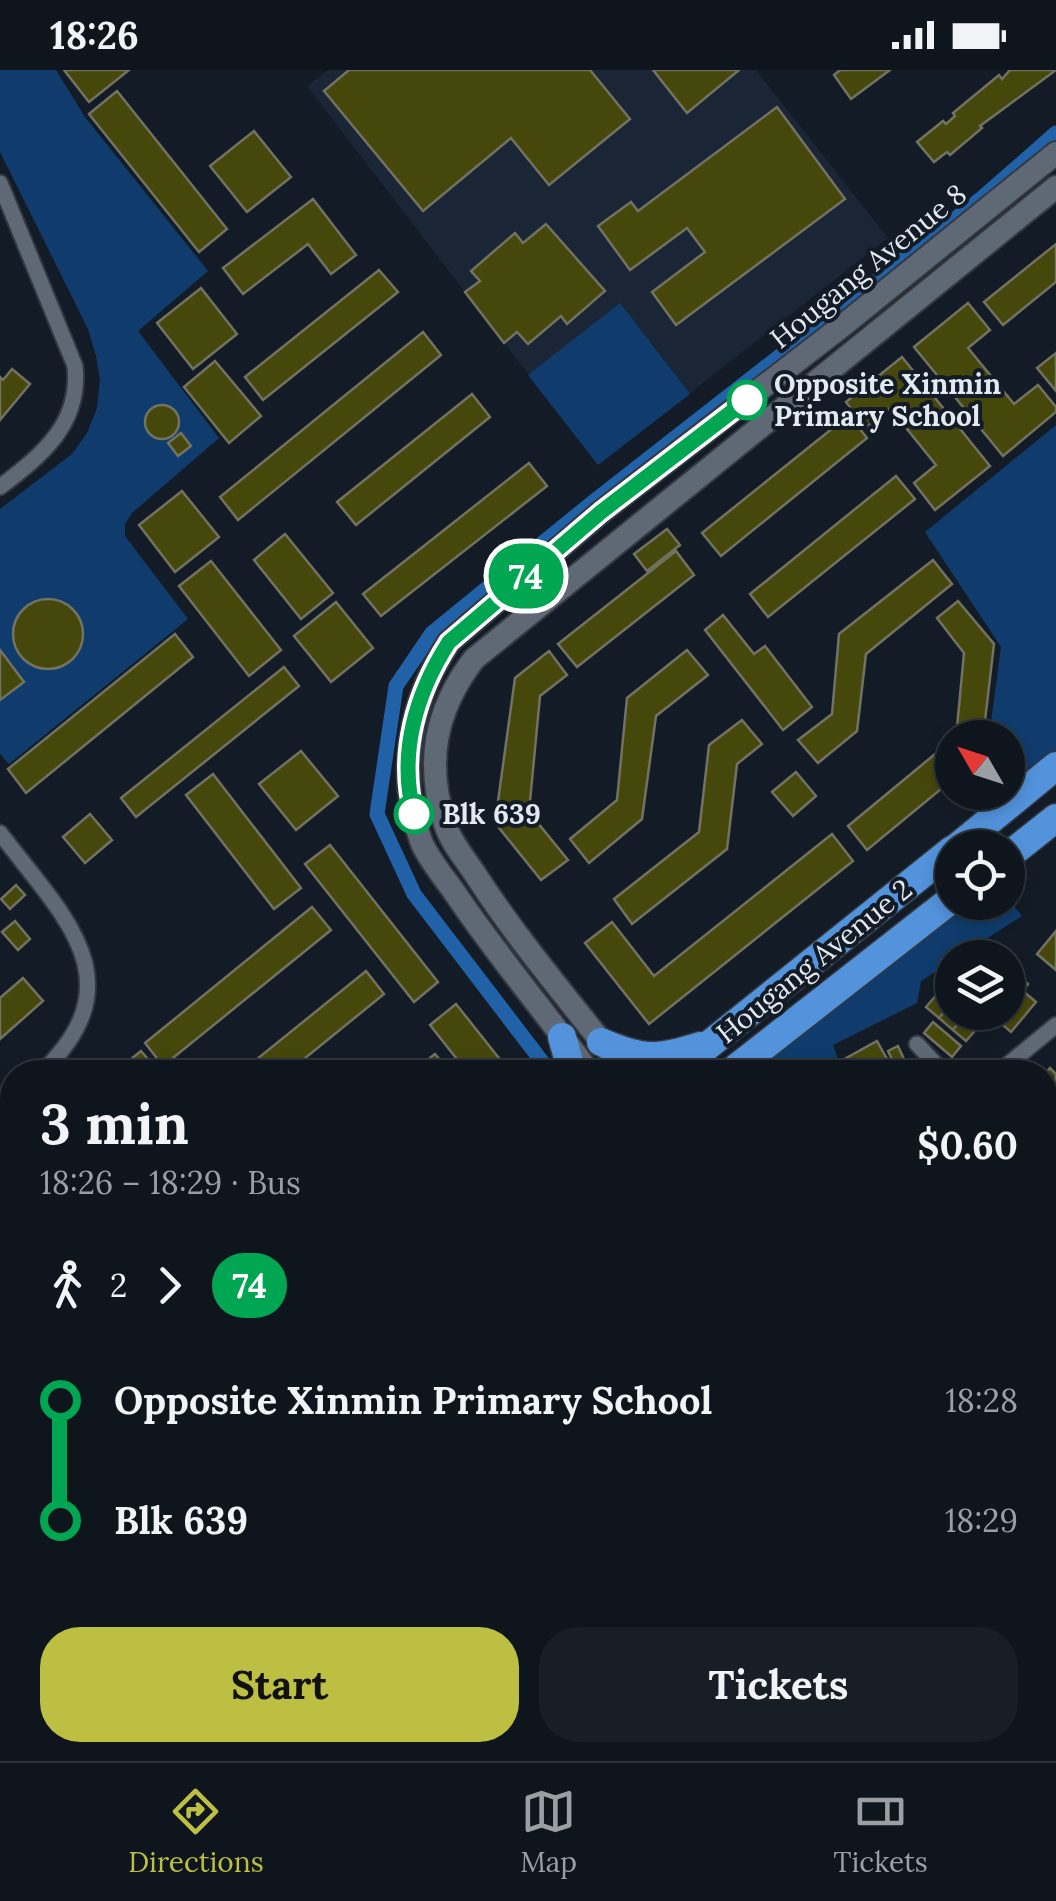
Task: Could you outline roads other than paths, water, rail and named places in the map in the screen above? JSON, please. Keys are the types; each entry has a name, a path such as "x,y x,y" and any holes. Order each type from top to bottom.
{"highway":[{"name":"Hougang Avenue 2","path":"977,830 1056,766"},
{"path":"1025,843 1056,818"},
{"name":"Hougang Avenue 2","path":"690,1060 935,864"},
{"name":"Hougang Avenue 2","path":"746,1060 935,912"},
{"path":"562,1036 569,1060"},
{"path":"601,1042 636,1056 655,1058 714,1041"}],"main road":[{"name":"Hougang Avenue 8","path":"580,1060 422,844 410,799 408,758 415,711 434,666 449,642 601,512 846,324 1056,153"},
{"name":"Hougang Avenue 8","path":"615,1060 502,916 446,829 437,793 435,756 440,717 458,678 474,659 1056,187"},
{"path":"846,324 864,344"},
{"path":"682,450 703,472"}],"street":[{"path":"0,183 75,366 76,382 75,398 62,430 37,459 0,487"},
{"path":"0,833 80,942 87,970 89,993 85,1014 72,1039 53,1060"},
{"path":"1013,1060 1056,1025"},
{"path":"917,1044 931,1060"}],"waterway":[{"path":"541,1060 414,894 377,814 396,686 432,633 982,198 1056,133"}],"place":[{"name":"Opposite Xinmin Primary School","path":"747,400"},
{"name":"Blk 639","path":"414,814"}]}
